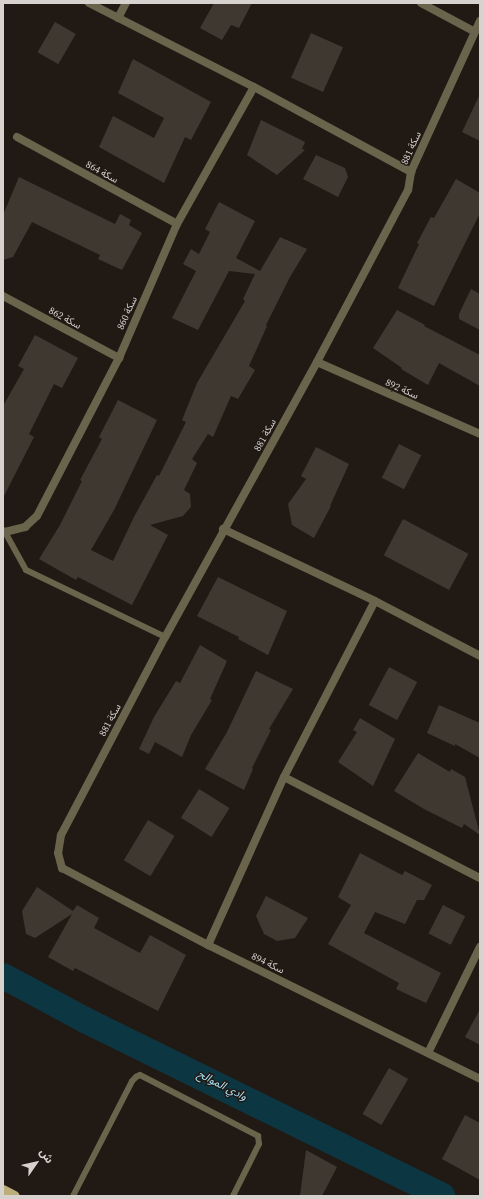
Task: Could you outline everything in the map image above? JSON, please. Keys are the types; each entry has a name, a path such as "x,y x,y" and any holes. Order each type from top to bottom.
{"main road":[{"path":"3,1190 15,1196"}],"street":[{"path":"89,3 254,87 411,172"},
{"path":"118,18 126,3"},
{"path":"421,3 475,32"},
{"name":"سكة 881","path":"58,854 61,835 164,637 317,362 408,190 411,172 480,22"},
{"name":"سكة 860","path":"4,532 25,527 37,516 118,358 177,224 254,87"},
{"name":"سكة 864","path":"17,137 177,224"},
{"name":"سكة 862","path":"3,296 118,358"},
{"name":"سكة 892","path":"317,362 480,434"},
{"path":"223,529 375,601 480,656"},
{"path":"208,945 284,777 375,601"},
{"path":"284,777 480,878"},
{"name":"سكة 894","path":"58,854 62,868 208,945 480,1079"},
{"path":"428,1053 480,947"}],"lane":[{"name":"سكة 860","path":"4,532 26,570 164,637"},
{"path":"72,1196 132,1081 140,1075 258,1136 259,1144 233,1196"}],"building":[{"path":"214,3 252,3 239,28 231,25 222,40 200,28"},
{"path":"55,22 76,34 58,64 38,52"},
{"path":"311,33 343,47 323,92 291,78"},
{"path":"133,59 211,102 191,140 185,137 164,183 99,147 113,116 154,138 164,118 118,93"},
{"path":"480,94 480,141 462,132"},
{"path":"261,120 305,142 302,149 305,150 277,175 247,155"},
{"path":"316,155 345,168 348,177 338,197 303,179"},
{"path":"19,177 115,224 120,214 131,220 129,225 142,233 122,270 98,259 100,255 32,222 13,257 3,260 3,215"},
{"path":"456,179 480,193 480,213 434,306 398,288 419,244 417,243 431,217 434,218"},
{"path":"219,202 255,221 236,258 260,271 280,237 307,249 290,277 266,325 267,326 249,366 255,370 238,399 231,396 213,437 208,434 192,459 197,463 184,490 190,494 191,507 183,516 150,525 168,535 132,605 78,577 76,580 39,559 60,525 82,481 80,480 102,439 99,437 118,400 157,420 114,510 91,550 113,561 134,517 157,475 159,476 186,422 182,420 197,383 245,301 243,299 255,274 229,271 198,330 172,318 196,271 183,264 191,249 199,254 210,232 205,229"},
{"path":"471,289 480,294 480,330 459,319 459,314"},
{"path":"397,310 480,355 480,386 439,363 428,385 401,369 402,368 373,348"},
{"path":"35,335 78,358 62,388 54,384 29,434 34,437 3,498 3,406 24,369 18,366"},
{"path":"399,444 421,455 404,489 382,478"},
{"path":"316,447 349,464 331,506 314,538 292,525 288,504 306,479 301,476"},
{"path":"403,519 468,554 449,590 384,555"},
{"path":"218,577 287,611 268,655 238,639 239,637 197,616"},
{"path":"200,645 227,661 210,699 212,700 191,735 182,757 155,742 149,754 139,749 154,717 176,681 180,683"},
{"path":"389,667 417,682 397,720 369,705"},
{"path":"256,671 293,689 269,729 271,730 252,768 253,769 244,790 205,769 227,732"},
{"path":"439,705 480,723 480,758 455,744 455,746 427,733"},
{"path":"360,718 395,739 373,786 338,762 357,732 353,730"},
{"path":"418,753 450,772 451,769 465,777 480,835 464,824 462,828 424,809 394,791"},
{"path":"199,789 230,808 212,837 181,818"},
{"path":"148,820 175,836 150,876 124,860"},
{"path":"360,853 402,875 405,871 432,885 424,900 417,900 405,924 375,912 364,933 441,973 426,1003 396,989 399,983 328,944 351,905 338,897"},
{"path":"37,887 73,911 77,905 99,918 94,928 140,953 150,935 186,955 158,1011 75,968 73,971 48,957 72,914 35,938 26,934 22,911"},
{"path":"266,896 308,918 295,938 277,941 264,934 256,916"},
{"path":"443,905 465,916 451,945 428,934"},
{"path":"480,1009 480,1045 465,1037"},
{"path":"389,1068 408,1079 382,1125 362,1114"},
{"path":"465,1115 480,1123 480,1180 442,1159"},
{"path":"306,1150 337,1167 322,1196 300,1196"}],"waterway":[{"name":"وادي الموالح","path":"3,976 85,1020 442,1196"}]}
